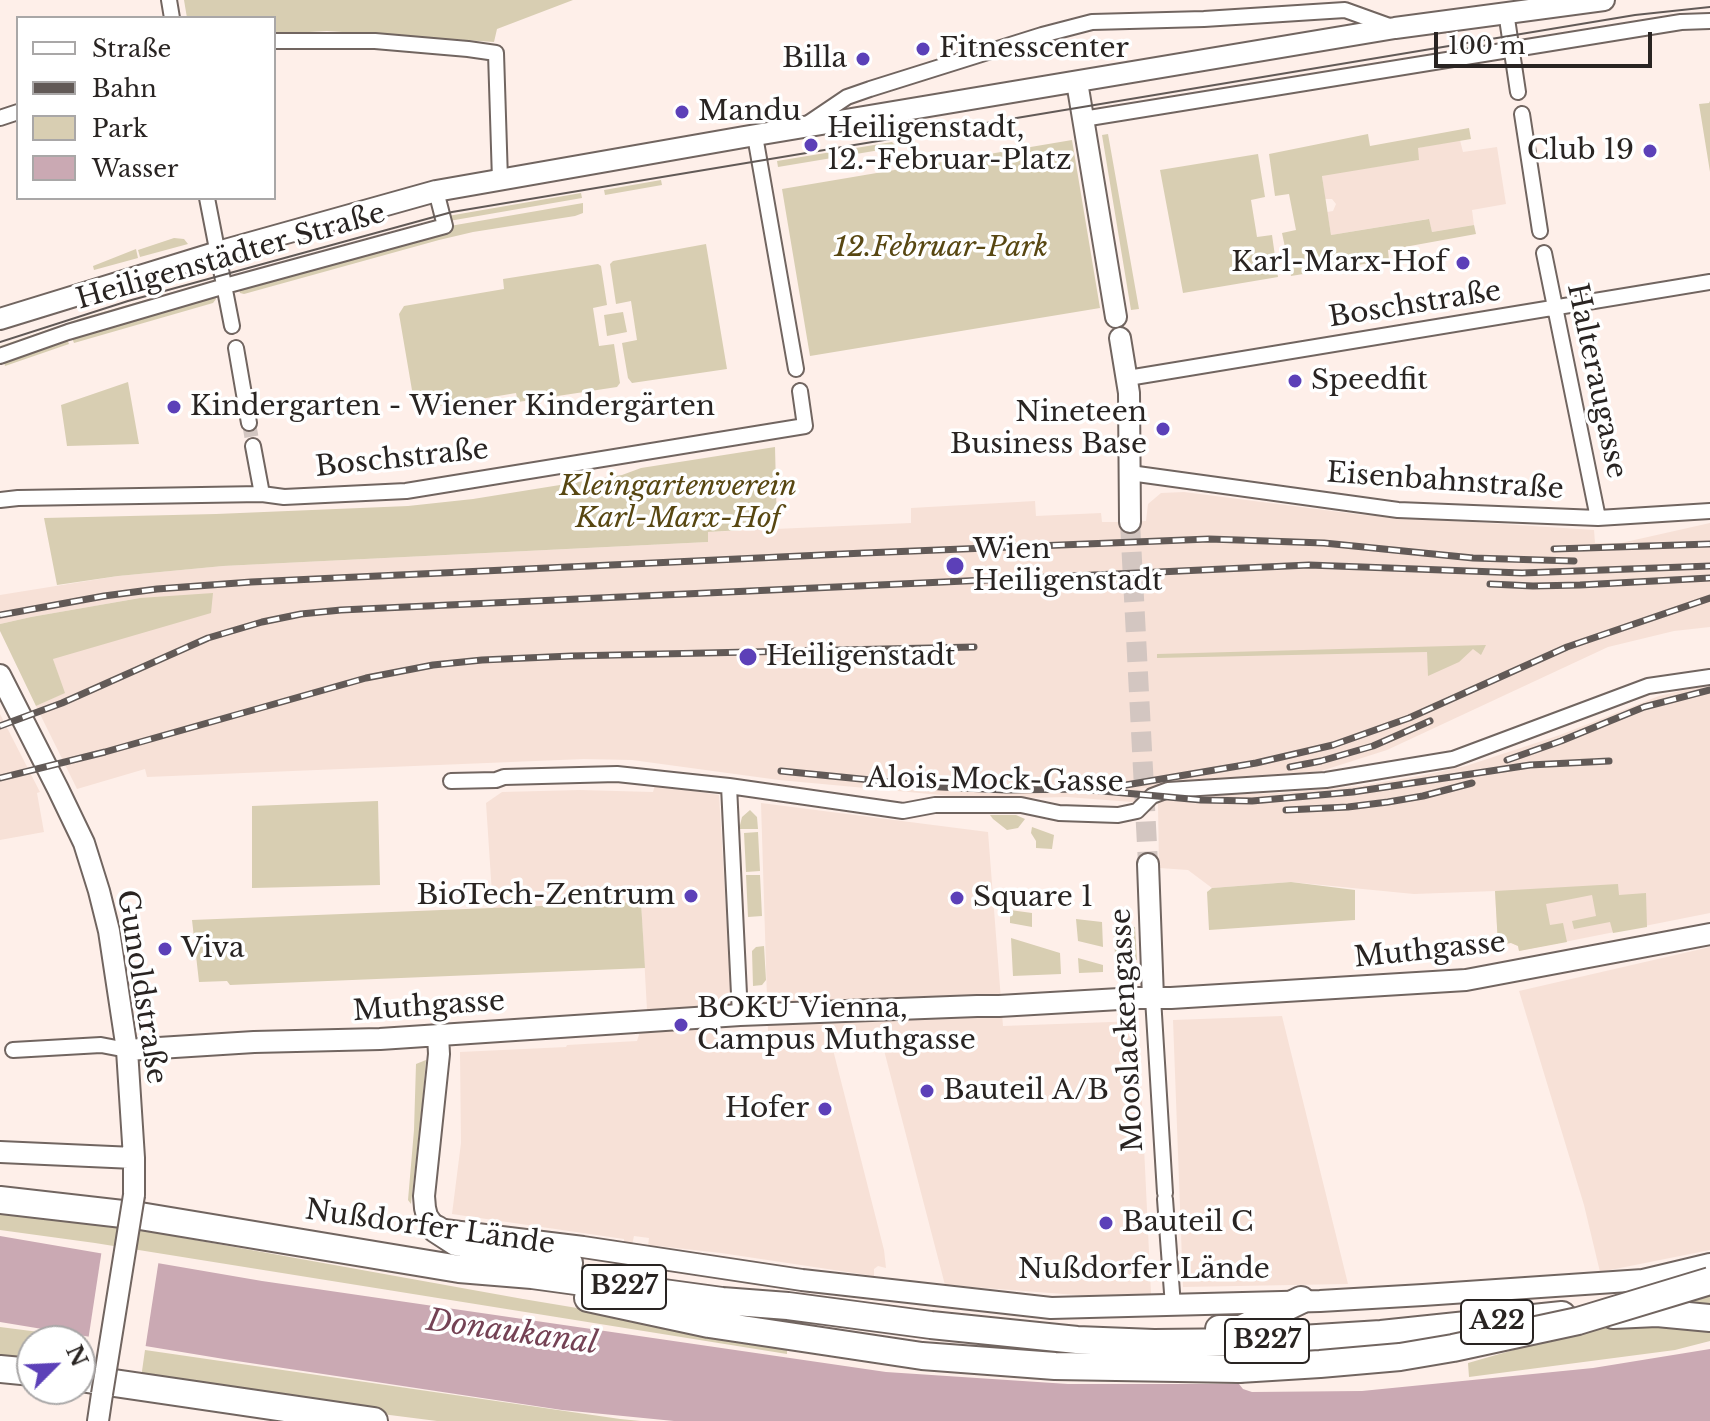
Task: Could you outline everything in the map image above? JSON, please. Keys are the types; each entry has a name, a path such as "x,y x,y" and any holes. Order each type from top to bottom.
{"highway":[{"name":"B227","path":"0,1200 136,1199"},
{"name":"Nußdorfer Lände","path":"136,1199 459,1269 532,1275 904,1322 1077,1340 1154,1343 1253,1342 1381,1334"},
{"path":"436,1229 456,1242 724,1289 788,1306"},
{"path":"459,1269 709,1324 922,1356 1055,1366 1239,1369 1400,1357 1506,1338 1578,1321 1710,1281"},
{"path":"997,1331 1241,1329 1301,1300"},
{"name":"A22","path":"1381,1334 1568,1315 1657,1313 1710,1318"},
{"path":"96,1380 374,1421"}],"street":[{"name":"Heiligenstädter Straße","path":"0,319 218,252 436,191 1395,28 1604,0"},
{"name":"Heiligenstädter Straße","path":"801,128 847,97 1092,22 1345,10 1395,28"},
{"path":"1506,12 1518,92"},
{"path":"1083,119 1681,22 1710,21"},
{"path":"276,41 375,41 496,53 500,180"},
{"path":"1077,82 1116,317"},
{"path":"1522,114 1540,231"},
{"path":"755,136 796,369"},
{"name":"Heiligenstädter Straße","path":"0,356 68,332 225,286 445,226 436,191"},
{"path":"207,200 232,326"},
{"name":"Halteraugasse","path":"1544,253 1598,518"},
{"name":"Boschstraße","path":"1128,378 1710,282"},
{"path":"1120,338 1128,378 1130,522"},
{"path":"236,348 249,423"},
{"name":"Boschstraße","path":"0,500 262,494 284,497 406,491 805,426 800,391"},
{"path":"253,446 262,494"},
{"name":"Eisenbahnstraße","path":"1130,473 1398,510 1598,518 1710,511"},
{"name":"Gunoldstraße","path":"0,675 84,843 109,931 127,1050 136,1199 98,1421"},
{"name":"Alois-Mock-Gasse","path":"451,781 617,774 729,786 903,811 935,805 1021,805 1059,813 1118,815 1137,811 1152,796 1168,790 1326,780 1453,759 1648,686 1710,677"},
{"path":"729,786 740,1015"},
{"name":"Mooslackengasse","path":"1148,864 1153,998 1173,1306"},
{"name":"Muthgasse","path":"13,1050 101,1045 127,1050 438,1035 740,1015 1171,998 1466,980 1710,934"},
{"path":"436,1229 427,1216 424,1196 439,1054 438,1035"},
{"path":"0,1152 134,1158"},
{"name":"Nußdorfer Lände","path":"436,1229 583,1247 802,1280 1051,1308 1423,1295 1643,1280 1710,1264"}],"shaded area":[{"path":"1460,140 1463,152 1497,147 1506,204 1472,210 1474,225 1432,232 1428,219 1331,235 1327,212 1333,211 1336,204 1332,199 1325,199 1322,175 1418,160 1417,148"},
{"path":"1184,492 1363,515 1594,530 1595,543 1621,543 1710,523 1710,627 1674,631 1608,647 1387,750 1321,771 1137,789 1222,795 1280,793 1359,786 1419,776 1466,766 1560,735 1659,696 1710,684 1710,913 1519,951 1518,946 1511,943 1498,945 1495,891 1414,894 1291,882 1212,888 1188,870 1159,868 1158,804 1067,797 984,799 779,780 632,760 584,759 147,777 145,769 77,789 36,706 64,693 53,659 140,598 0,624 0,595 118,576 223,566 708,542 707,532 911,523 911,508 1035,501 1036,516 1101,513 1102,522 1146,521 1148,504 1161,493"},
{"path":"0,714 40,792 37,793 44,832 0,840"},
{"path":"655,785 719,795 731,990 717,1040 768,1031 761,803 988,832 1003,1026 1138,1021 1151,1294 1090,1296 945,1285 879,1031 829,1034 884,1250 886,1268 878,1266 874,1269 874,1276 721,1253 648,1247 649,1238 634,1236 632,1245 624,1244 624,1239 452,1214 461,1143 460,1052 637,1041 647,1010 641,902 493,909 486,803 502,792 653,792"},
{"path":"1710,947 1710,1250 1600,1272 1584,1205 1519,991"},
{"path":"1282,1016 1348,1284 1183,1287 1173,1020"}],"green space":[{"path":"184,0 573,0 497,29 494,42 327,31 276,34 276,16 187,16"},
{"path":"1710,101 1710,172 1699,104"},
{"path":"1469,128 1471,139 1418,148 1419,160 1322,176 1331,235 1429,219 1432,232 1474,225 1476,234 1388,250 1389,260 1291,276 1282,233 1296,230 1289,194 1275,196 1269,154 1368,134 1370,146"},
{"path":"1108,134 1139,309 1131,310 1102,135"},
{"name":"12.Februar-Park","path":"1072,140 1100,308 810,356 782,189"},
{"path":"892,142 896,146 892,148 778,167 777,161"},
{"path":"1258,154 1265,197 1251,200 1257,237 1272,235 1278,277 1183,293 1160,170"},
{"path":"661,180 662,185 605,195 604,190"},
{"path":"581,193 582,198 449,221 448,216"},
{"path":"583,203 583,213 575,216 473,232 240,293 239,289 450,226"},
{"path":"439,219 238,279 236,275"},
{"path":"174,238 184,239 188,244 140,257 138,250"},
{"path":"706,244 727,369 632,383 628,378 622,343 637,340 631,301 616,304 610,264"},
{"path":"136,249 138,258 94,270 93,266"},
{"path":"601,266 607,305 593,308 599,346 614,344 620,383 617,387 518,402 516,393 427,408 419,407 414,402 399,314 404,306 504,289 503,279"},
{"path":"212,281 213,285 0,350 0,346 82,318"},
{"path":"215,296 213,303 74,343 72,338"},
{"path":"623,312 627,332 607,336 604,315"},
{"path":"67,339 69,344 5,366 3,360"},
{"path":"128,382 139,444 67,446 61,405"},
{"name":"Kleingartenverein Karl-Marx-Hof","path":"775,447 777,528 708,532 708,542 223,566 57,585 44,518 408,506 473,499"},
{"path":"213,593 211,613 53,659 65,693 36,706 0,631 0,624 31,617 140,598"},
{"path":"1486,645 1481,655 1473,649 1459,662 1428,676 1427,652 1157,658 1157,654"},
{"path":"378,801 380,885 252,888 252,806"},
{"path":"750,810 757,817 758,829 739,829 742,817"},
{"path":"990,815 1016,815 1025,819 1018,828 1007,830"},
{"path":"1032,827 1054,835 1052,849 1036,848"},
{"path":"758,832 760,871 746,872 744,833"},
{"path":"746,875 760,875 762,916 748,917"},
{"path":"1291,882 1355,890 1355,920 1209,930 1207,892 1212,888"},
{"path":"1618,884 1619,895 1646,893 1647,927 1613,933 1610,922 1574,929 1572,921 1596,916 1592,895 1546,904 1550,925 1563,923 1567,942 1519,951 1518,946 1511,943 1498,945 1495,891"},
{"path":"641,902 645,968 230,985 227,981 199,982 192,920"},
{"path":"1010,910 1032,913 1032,927 1010,923"},
{"path":"1076,919 1102,922 1103,947 1078,941"},
{"path":"1113,924 1135,927 1137,960 1115,954"},
{"path":"1011,938 1060,953 1061,974 1013,976"},
{"path":"764,946 766,980 762,985 753,986 752,951"},
{"path":"1078,958 1103,965 1103,972 1079,973"},
{"path":"426,1060 411,1204 408,1200 416,1064"},
{"path":"0,1213 101,1223 787,1343 787,1354 0,1230"},
{"path":"1710,1294 1710,1341 1675,1350 1469,1377 1468,1363"},
{"path":"0,1327 16,1329 16,1362 0,1360"},
{"path":"145,1350 641,1421 437,1421 366,1412 141,1378"}],"water":[{"name":"Donaukanal","path":"0,1236 262,1281 886,1372 1068,1384 1239,1384 1252,1392 1362,1391 1593,1368 1710,1349 1710,1421 674,1421 562,1410 96,1338 96,1325 18,1325 0,1322"}],"pier":[{"path":"102,1249 159,1259 145,1350 96,1342 96,1325 90,1325"}],"tunnel":[{"path":"249,423 253,446"},
{"path":"1130,522 1148,864"}],"tram line":[{"path":"0,342 128,301 452,212 1635,15 1710,7"}],"railway":[{"path":"0,615 157,589 251,582 1209,539 1324,543 1473,558 1574,561"},
{"path":"1554,549 1710,544"},
{"path":"0,726 62,703 208,638 262,622 341,610 1309,565 1522,573 1710,566"},
{"path":"1490,584 1580,585 1710,578"},
{"path":"1120,786 1256,763 1333,745 1409,718 1567,647 1710,598"},
{"path":"0,778 105,752 366,678 433,665 571,656 974,647"},
{"path":"1507,760 1644,707 1710,690"},
{"path":"1290,767 1373,746 1430,721"},
{"path":"781,771 941,787 1081,789 1201,800 1252,801 1353,792 1530,765 1609,761"},
{"path":"1286,810 1388,802 1472,783"}],"place":[{"name":"Fitnesscenter","path":"923,49"},
{"name":"Billa","path":"863,59"},
{"name":"Mandu","path":"682,112"},
{"name":"Heiligenstadt, 12.-Februar-Platz","path":"811,145"},
{"name":"Club 19","path":"1650,151"},
{"name":"Karl-Marx-Hof","path":"1463,263"},
{"name":"Speedfit","path":"1295,381"},
{"name":"Kindergarten - Wiener Kindergärten","path":"174,407"},
{"name":"Nineteen Business Base","path":"1163,429"},
{"name":"Wien Heiligenstadt","path":"955,566"},
{"name":"Heiligenstadt","path":"748,657"},
{"name":"BioTech-Zentrum","path":"691,896"},
{"name":"Square 1","path":"957,898"},
{"name":"Viva","path":"165,949"},
{"name":"BOKU Vienna, Campus Muthgasse","path":"681,1025"},
{"name":"Bauteil A/B","path":"927,1091"},
{"name":"Hofer","path":"825,1109"},
{"name":"Bauteil C","path":"1106,1223"}]}
